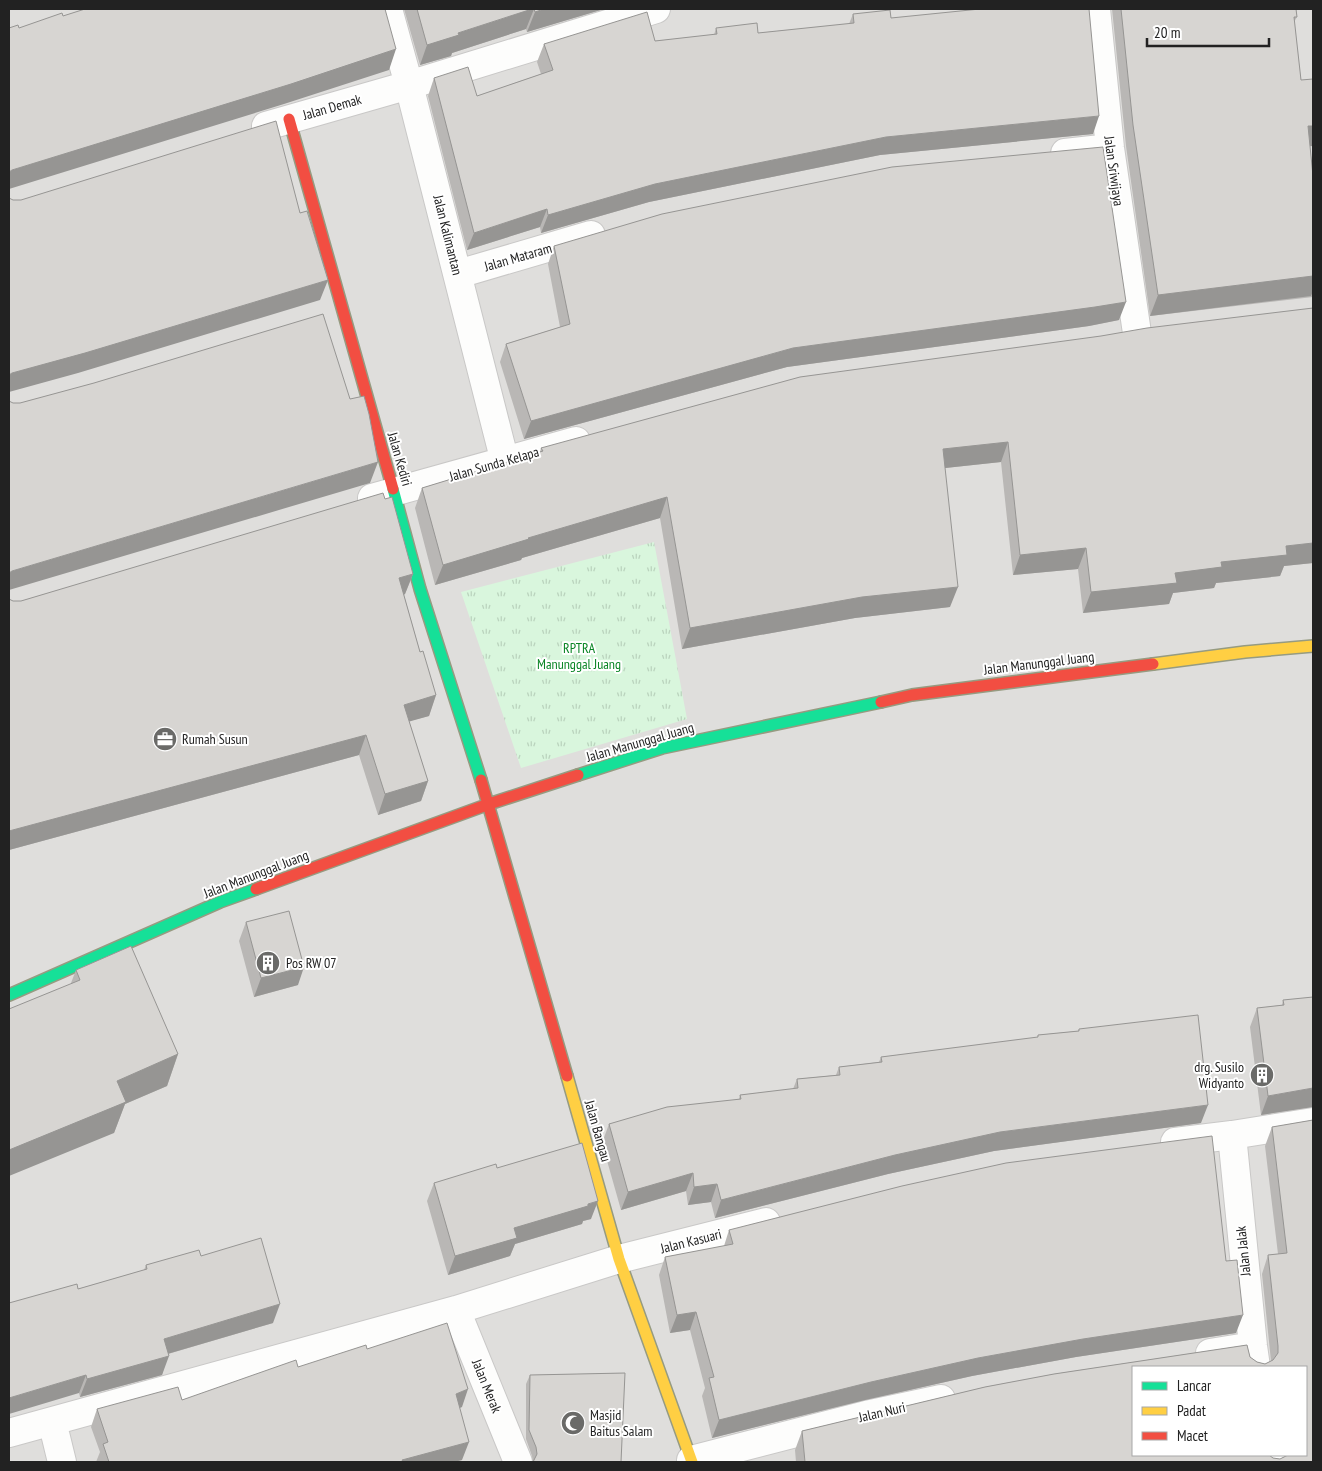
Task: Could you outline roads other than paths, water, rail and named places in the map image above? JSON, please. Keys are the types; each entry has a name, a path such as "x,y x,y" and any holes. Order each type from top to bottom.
{"street":[{"name":"Jalan Kalimantan","path":"388,9 458,274 505,462"},
{"name":"Jalan Demak","path":"242,133 409,85 656,9"},
{"name":"Jalan Sriwijaya","path":"1096,9 1110,148 1147,332 1110,338"},
{"name":"Jalan Kediri","path":"289,119 333,313 394,492 420,588 490,804"},
{"path":"1041,155 1110,148"},
{"name":"Jalan Mataram","path":"458,274 615,228"},
{"name":"Jalan Sunda Kelapa","path":"347,506 597,435"},
{"name":"Jalan Manunggal Juang","path":"9,995 220,902 490,804 662,748 912,695 1245,652 1313,646"},
{"name":"Jalan Bangau","path":"490,804 619,1260 692,1461"},
{"path":"1153,1145 1232,1136 1313,1122"},
{"name":"Jalan Jalak","path":"1232,1136 1254,1357"},
{"name":"Jalan Kasuari","path":"9,1433 456,1310 619,1260 785,1217"},
{"name":"Jalan Merak","path":"456,1310 518,1462"},
{"path":"1186,1356 1254,1357"},
{"name":"Jalan Nuri","path":"692,1461 866,1415 967,1393"},
{"path":"52,1421 62,1462"}],"place":[{"name":"Rumah Susun","path":"165,739"},
{"name":"Pos RW 07","path":"268,963"},
{"name":"drg. Susilo Widyanto","path":"1262,1075"},
{"name":"Masjid Baitus Salam","path":"573,1423"}],"park label":[{"name":"RPTRA Manunggal Juang","path":"579,656"}]}
